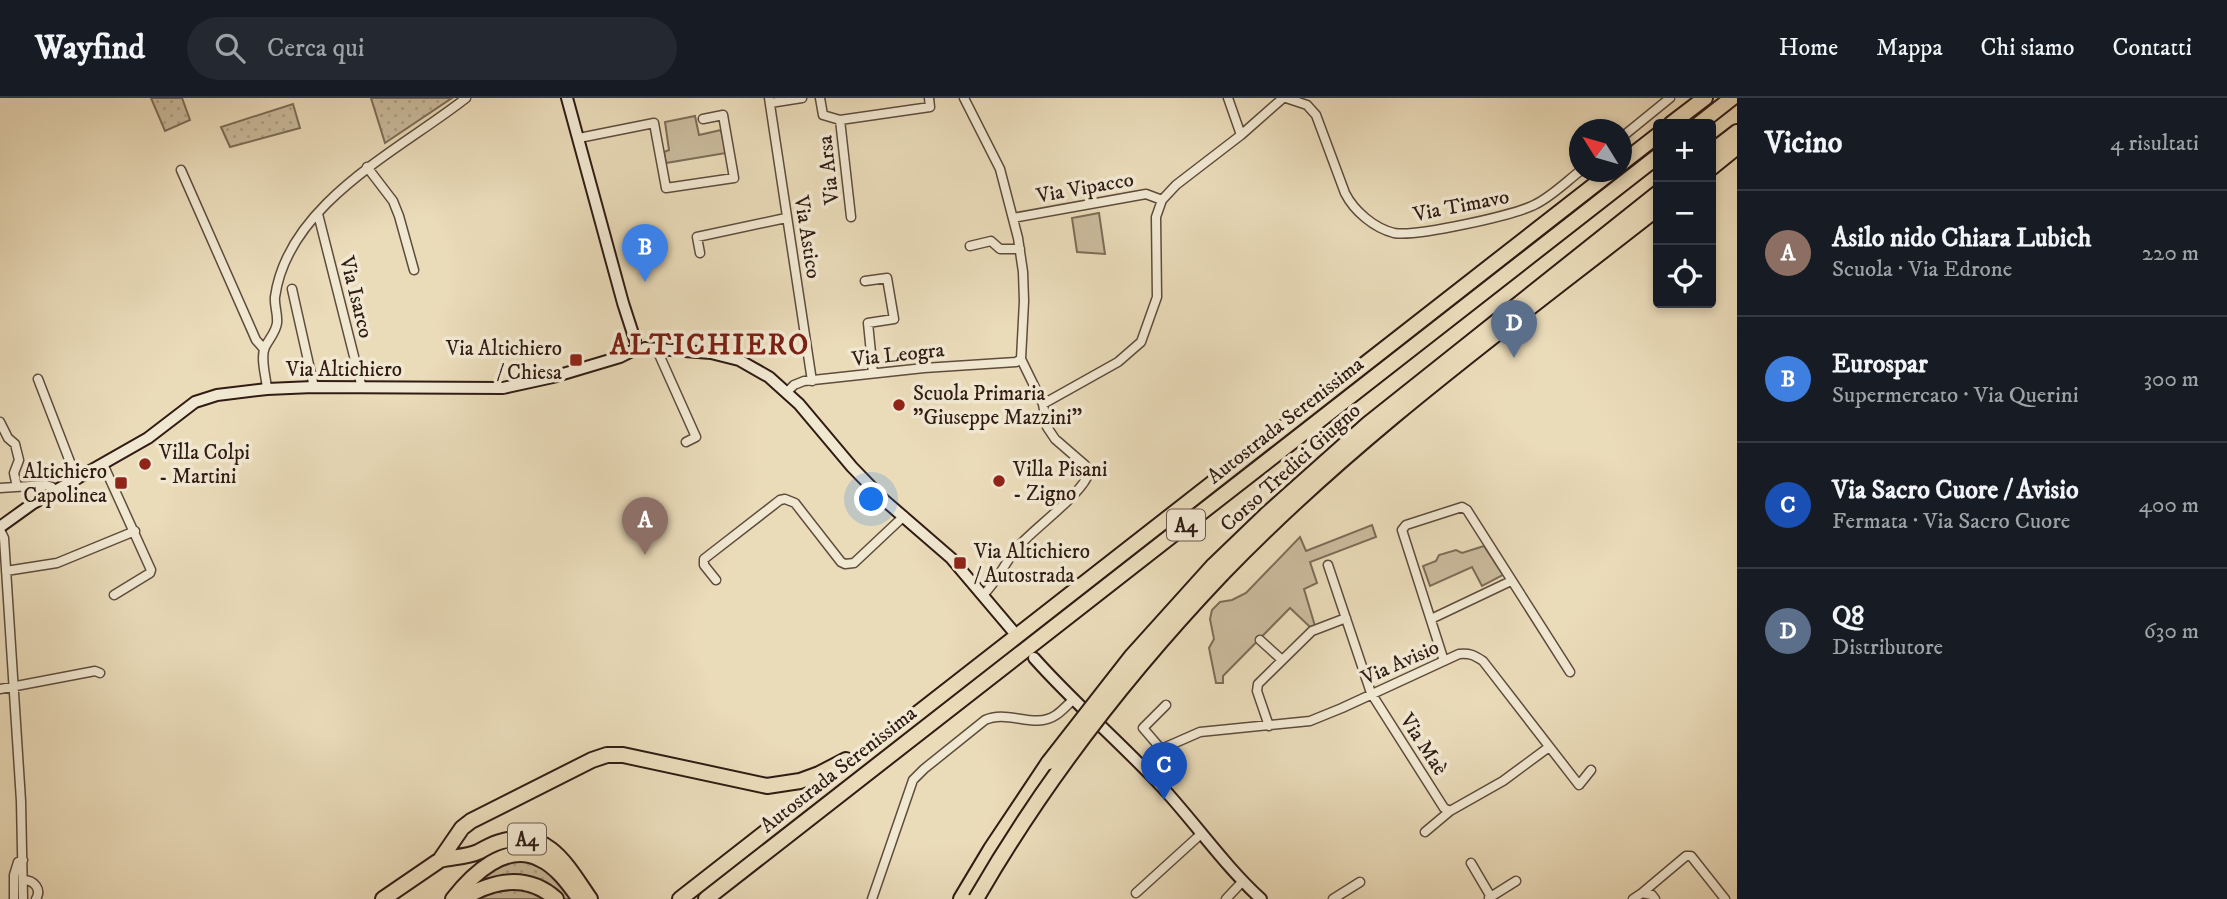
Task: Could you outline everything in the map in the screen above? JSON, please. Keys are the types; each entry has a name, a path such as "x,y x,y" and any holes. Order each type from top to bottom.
{"highway":[{"path":"1678,119 1705,98"},
{"path":"1705,119 1732,98"},
{"path":"1716,148 1737,132"},
{"path":"1632,155 1653,139"},
{"path":"1716,164 1737,147"},
{"name":"Autostrada Serenissima","path":"709,897 1653,160"},
{"name":"Autostrada Serenissima","path":"680,899 1598,182"},
{"name":"Corso Tredici Giugno","path":"976,899 1030,812 1085,734 1217,570 1266,515 1368,424 1653,197"},
{"name":"Corso Tredici Giugno","path":"961,899 1019,806 1077,724 1156,627 1217,570 1371,436 1653,212"},
{"path":"440,860 462,828 471,821 607,755 623,755 750,783 782,785 834,768 878,737 909,720"},
{"name":"A4","path":"383,899 440,860 477,853 505,840 535,840 553,850 590,899"},
{"path":"453,899 484,867 504,857 525,855 534,856 549,864 579,899"},
{"path":"462,899 488,885 508,881 535,885 556,899"}],"street":[{"path":"267,389 264,349 278,321 275,298 286,260 299,236 335,195 367,167 466,98"},
{"path":"568,98 633,346"},
{"path":"769,101 802,98"},
{"path":"820,98 823,116 840,120 930,107 929,98"},
{"path":"826,98 828,117"},
{"path":"964,98 999,169 1020,249 1024,301 1018,360 1043,404 1047,427 1055,439 1085,465 1089,472 1087,478 1020,545 983,595"},
{"path":"1228,98 1241,135"},
{"name":"Via Timavo","path":"1161,200 1284,98 1307,105 1313,110 1352,205 1372,222 1392,232 1428,230 1518,212 1538,203 1569,179"},
{"path":"1632,129 1670,98"},
{"name":"Via Astico","path":"769,101 812,381"},
{"path":"579,138 654,123 666,188 734,178 723,115 704,119"},
{"name":"Via Arsa","path":"840,120 851,217"},
{"path":"367,167 393,201 414,270"},
{"path":"181,170 256,340 264,349"},
{"name":"Via Vipacco","path":"1013,218 1146,194 1161,200"},
{"path":"1043,404 1118,362 1141,342 1157,296 1156,217 1161,200"},
{"name":"Via Isarco","path":"318,214 362,388"},
{"path":"699,253 697,237 786,218"},
{"path":"970,246 990,241 1000,249 1020,249"},
{"path":"866,281 887,278 894,319 868,323 873,373"},
{"path":"292,289 314,387"},
{"name":"Via Altichiero","path":"0,528 32,504 148,439 195,402 217,395 314,387 503,388 553,377 620,357 633,346 639,354 645,348 711,353 739,360 762,372 787,392 884,500 945,552 1009,627"},
{"path":"657,349 696,437 686,442"},
{"name":"Via Leogra","path":"787,392 798,383 812,381 1018,360"},
{"path":"38,379 77,480"},
{"path":"0,422 8,438 15,444 19,460 15,473 17,488"},
{"path":"103,464 151,570 114,595"},
{"path":"0,488 47,485 55,492"},
{"path":"716,580 704,565 704,559 780,500 795,503 845,564 854,563 904,516"},
{"path":"1444,662 1402,534 1406,525 1458,507 1465,509 1570,672"},
{"path":"0,528 4,538 5,624 13,688 23,899"},
{"path":"6,571 57,563 135,531"},
{"name":"Via Maè","path":"1328,565 1371,694 1444,808 1450,811"},
{"path":"1431,619 1511,581"},
{"path":"1269,726 1256,687 1281,659 1312,631 1346,618"},
{"path":"1260,639 1281,659"},
{"name":"Via Avisio","path":"1142,766 1161,749 1200,732 1310,720 1466,653 1483,661 1580,785 1591,770"},
{"path":"1034,657 1073,700 1142,766 1242,882 1261,899"},
{"path":"0,689 95,671 100,673"},
{"path":"872,899 913,780 924,769 985,720 994,716 1041,721 1055,717 1073,700"},
{"path":"1161,749 1143,728 1166,705"},
{"path":"1425,832 1450,811 1503,781 1549,747"},
{"path":"1136,893 1201,834"},
{"path":"1633,899 1686,856 1690,856 1725,899"},
{"path":"14,899 15,868 18,862 23,860"},
{"path":"1471,863 1490,898 1516,881"},
{"path":"23,880 36,885 36,899"},
{"path":"1226,899 1242,882"},
{"path":"1333,899 1360,882"},
{"path":"1642,893 1652,895 1655,899"}],"shaded area":[{"path":"151,98 182,98 190,120 165,131"},
{"path":"371,98 452,98 385,143"},
{"path":"293,104 300,128 230,147 221,127"},
{"path":"695,116 699,135 721,130 726,153 666,163 664,152 669,150 665,122"},
{"path":"1099,213 1105,254 1077,252 1072,218"},
{"path":"1372,525 1376,537 1310,562 1317,583 1304,589 1315,626 1310,627 1290,608 1223,676 1223,683 1216,683 1209,648 1214,639 1210,619 1212,610 1220,602 1246,593 1300,537 1306,551"},
{"path":"1484,546 1503,575 1482,586 1472,567 1430,586 1423,566 1436,561 1439,555 1456,550 1462,553"},
{"path":"519,858 543,865 575,899 561,899 550,889 481,884 477,879 488,870"},
{"path":"517,886 550,899 475,899 487,891"}],"place":[{"name":"Eurospar","path":"645,282"},
{"name":"Q8","path":"1514,358"},
{"name":"Via Altichiero / Chiesa","path":"576,360"},
{"name":"Scuola Primaria \"Giuseppe Mazzini\"","path":"899,405"},
{"name":"Villa Colpi - Martini","path":"145,464"},
{"name":"Villa Pisani - Zigno","path":"999,481"},
{"name":"Altichiero Capolinea","path":"121,483"},
{"name":"Asilo nido Chiara Lubich","path":"645,555"},
{"name":"Via Altichiero / Autostrada","path":"960,563"},
{"name":"Via Sacro Cuore / Avisio","path":"1164,800"}],"district":[{"name":"ALTICHIERO","path":"710,344"}]}
